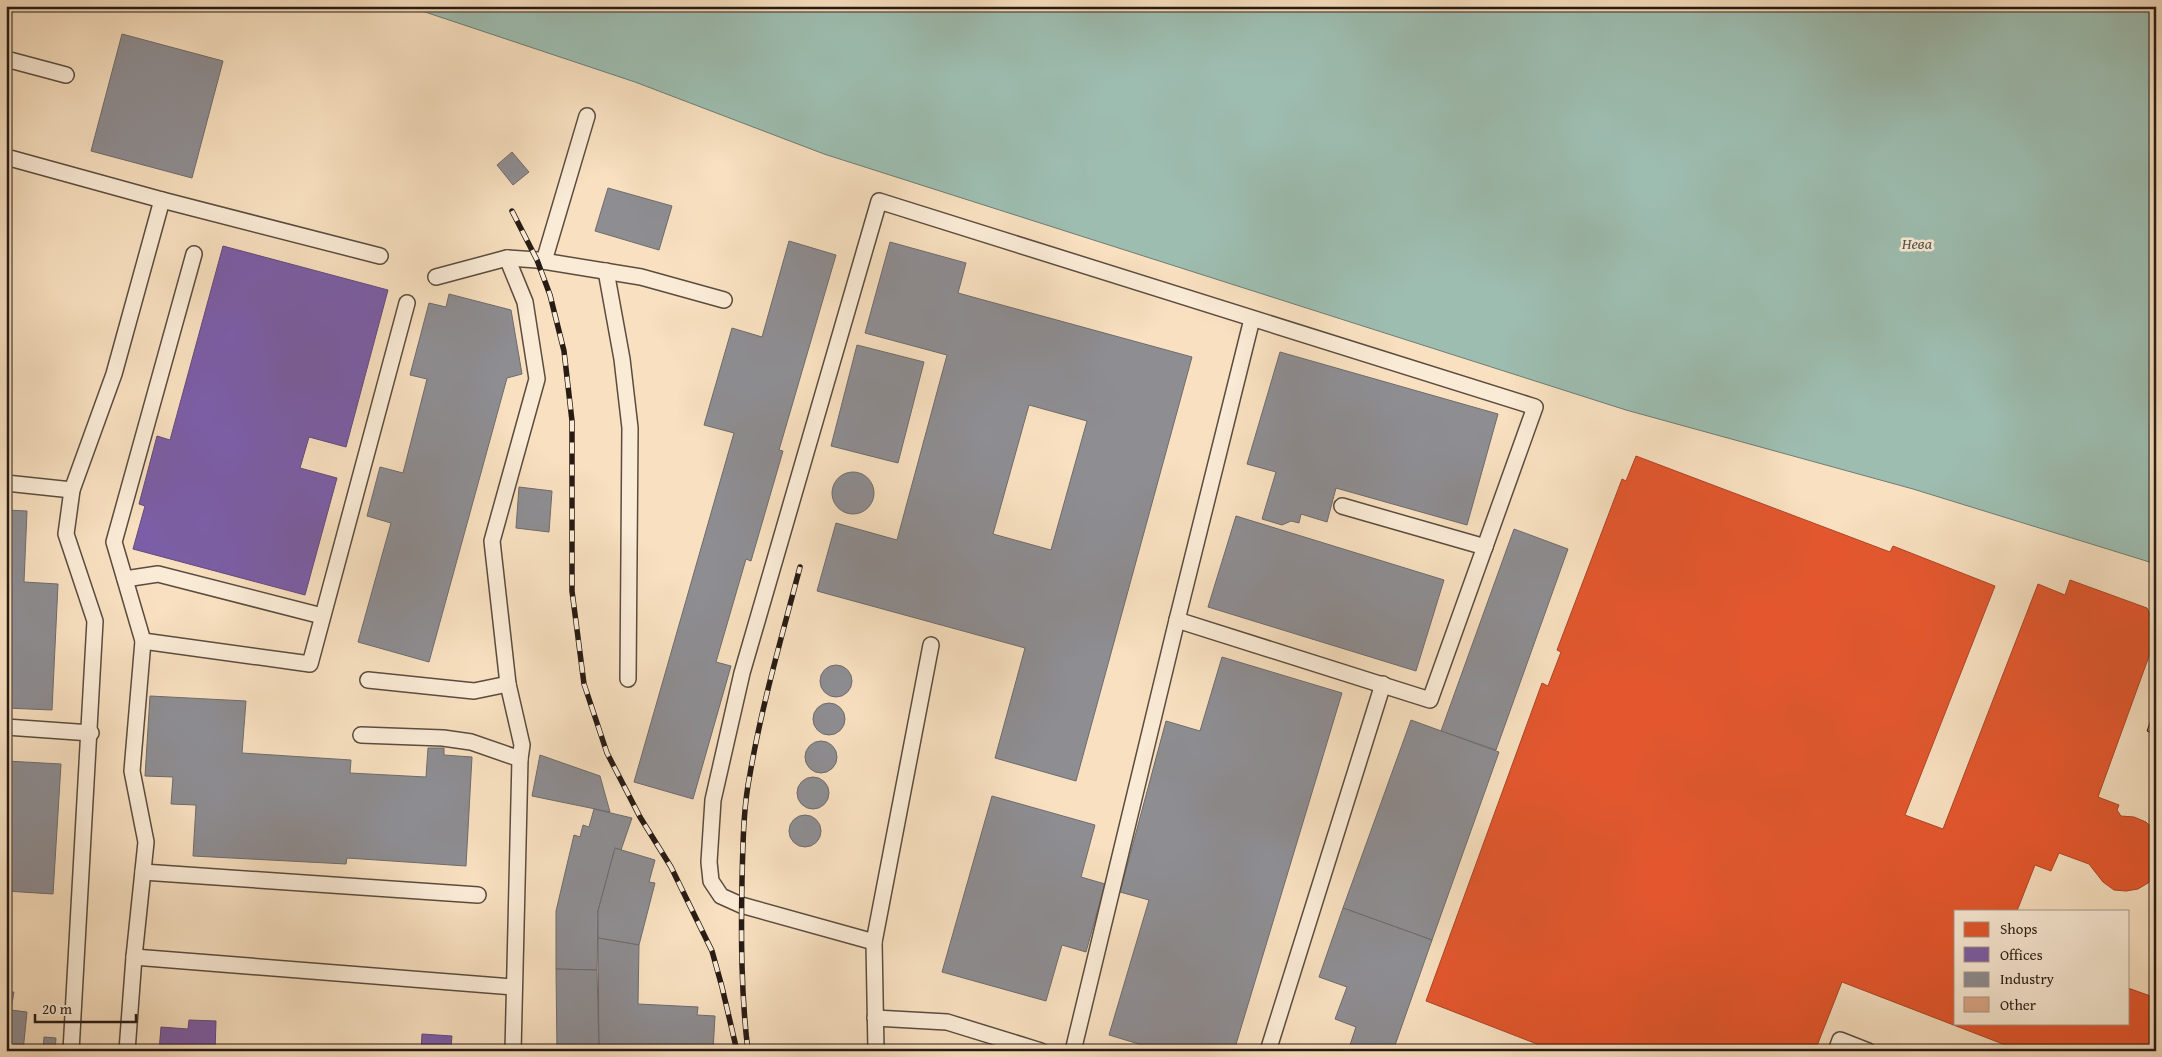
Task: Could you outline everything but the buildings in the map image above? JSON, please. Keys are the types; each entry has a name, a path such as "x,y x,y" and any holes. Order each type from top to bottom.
{"lane":[{"path":"6,59 66,75"},
{"path":"544,261 587,116"},
{"path":"6,158 380,256"},
{"path":"71,1051 95,621 66,534 72,490 114,374 162,200"},
{"path":"874,942 742,905 721,896 712,881 709,862 713,800 742,673 879,201 1535,407 1430,700 1176,620"},
{"path":"127,1051 134,957 146,842 132,771 142,640 114,542 194,254"},
{"path":"507,258 525,302 536,378 492,541 508,684 522,745 520,758 512,1051"},
{"path":"436,277 507,258 544,261 641,277 724,300"},
{"path":"606,271 622,359 630,428 628,679"},
{"path":"142,640 310,664 407,303"},
{"path":"1073,1051 1176,620 1252,319"},
{"path":"6,483 72,490"},
{"path":"1342,506 1485,547"},
{"path":"125,579 158,574 322,616"},
{"path":"876,1051 874,942 931,645"},
{"path":"368,680 474,691 508,684"},
{"path":"1268,1051 1383,684"},
{"path":"6,727 90,733"},
{"path":"361,735 443,738 471,742 520,758"},
{"path":"143,872 478,895"},
{"path":"134,957 514,988"},
{"path":"875,1018 947,1022 1041,1051"},
{"path":"1836,1051 1840,1040 1868,1051"}],"water":[{"name":"Нева","path":"407,6 2156,6 2156,564 1913,489 1626,410 824,154 635,82"}],"railway":[{"path":"512,211 537,260 550,295 564,351 572,421 572,591 584,684 607,753 640,817 671,867 712,951 737,1051"},
{"path":"748,1051 744,1008 742,944 746,800 760,722 800,567"}]}
